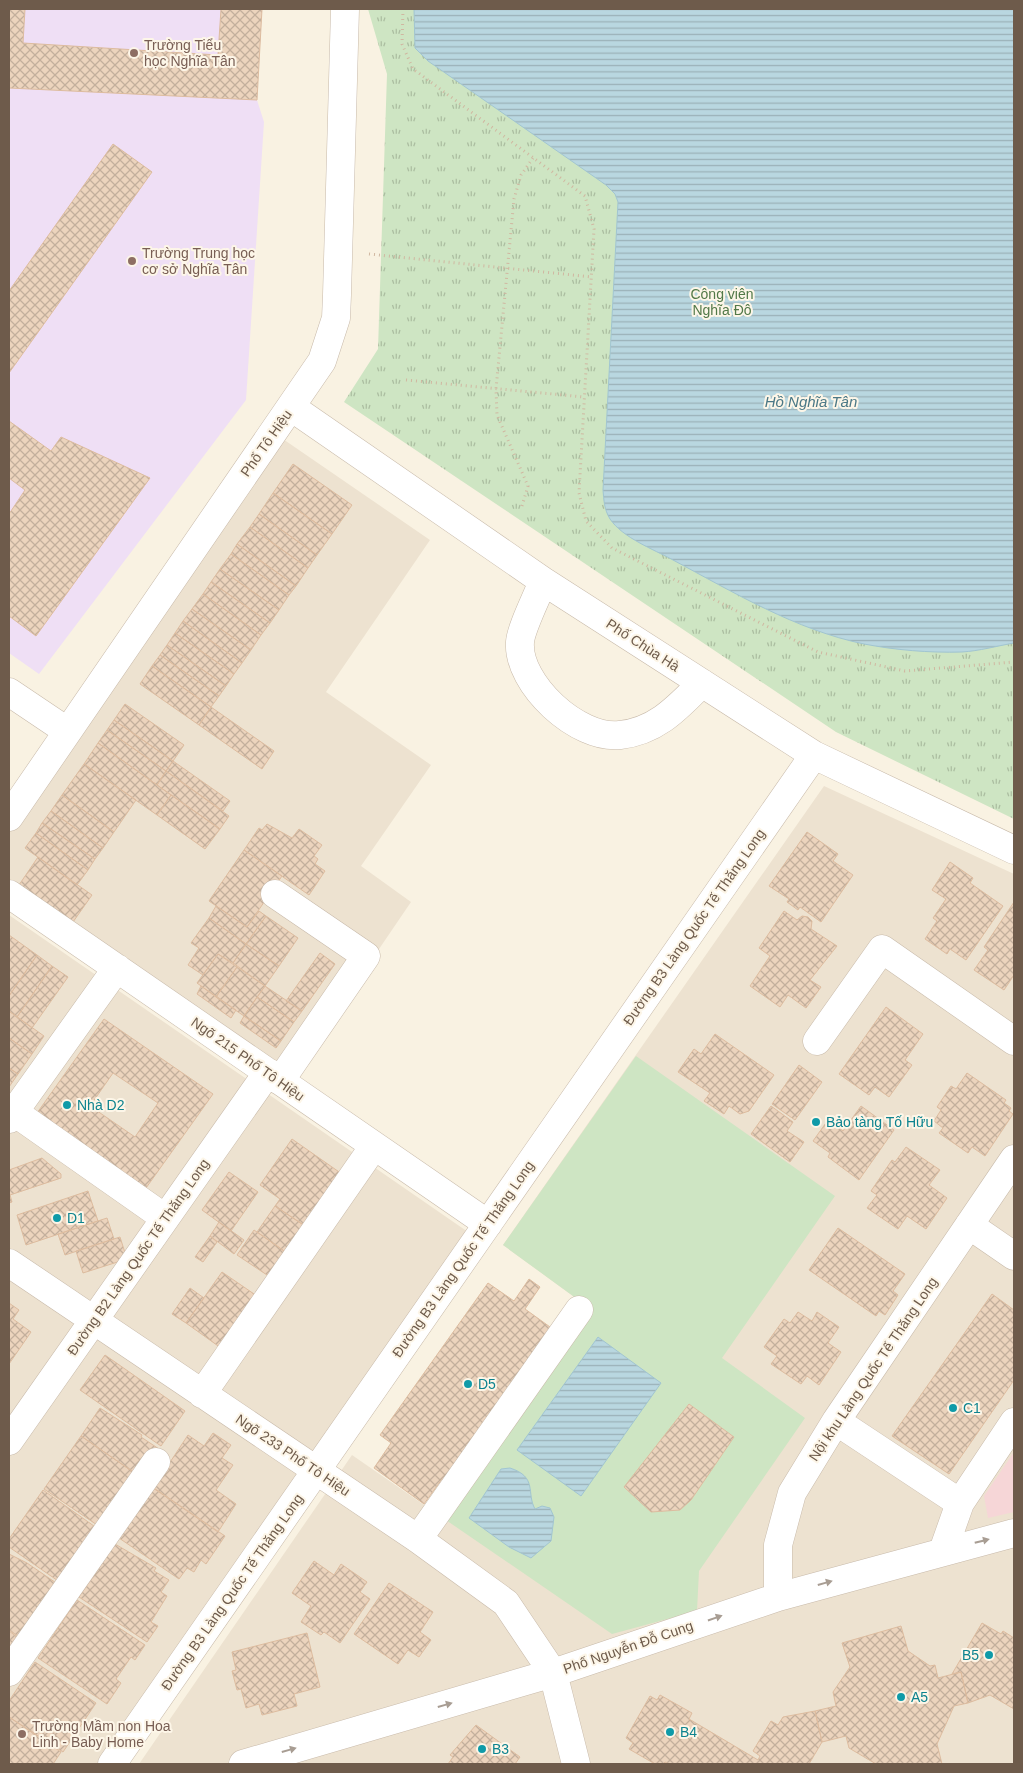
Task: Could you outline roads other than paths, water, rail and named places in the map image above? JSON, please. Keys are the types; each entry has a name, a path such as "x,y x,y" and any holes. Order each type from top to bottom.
{"street":[{"name":"Phố Tô Hiệu","path":"9,817 322,361 336,318 345,9"},
{"name":"Phố Chùa Hà","path":"291,407 543,581 814,755 1014,850"},
{"path":"543,581 520,641 525,670 559,712 591,731 619,736 642,730 664,720 702,683"},
{"path":"9,692 67,732"},
{"name":"Đường B3 Làng Quốc Tế Thăng Long","path":"112,1764 814,755"},
{"name":"Ngõ 215 Phố Tô Hiệu","path":"9,894 488,1224"},
{"name":"Đường B2 Làng Quốc Tế Thăng Long","path":"9,1441 165,1218 366,956 275,894"},
{"path":"817,1041 882,949 1014,1041"},
{"path":"117,968 11,1116 165,1218"},
{"path":"202,1394 374,1146"},
{"name":"Nội khu Làng Quốc Tế Thăng Long","path":"778,1597 778,1545 792,1492 836,1421 1014,1159"},
{"path":"969,1225 1014,1256"},
{"name":"Ngõ 233 Phố Tô Hiệu","path":"9,1263 418,1539 506,1603 553,1673 576,1764"},
{"path":"418,1539 579,1310"},
{"path":"836,1421 960,1504"},
{"path":"943,1550 960,1504 1014,1422"},
{"path":"9,1672 156,1462"},
{"name":"Phố Nguyễn Đỗ Cung","path":"242,1764 553,1673 778,1597 943,1550 1014,1533"}],"water":[{"name":"Hồ Nghĩa Tân","path":"414,9 1014,9 1014,643 981,650 937,652 888,648 839,638 765,609 639,542 616,526 607,512 603,490 618,202 615,194 606,185 428,61 415,48"},
{"path":"598,1337 661,1383 581,1496 517,1450"},
{"path":"510,1468 519,1472 528,1481 535,1509 542,1506 550,1508 554,1517 551,1541 531,1558 509,1547 469,1518 501,1469"}],"place":[{"name":"Trường Tiểu học Nghĩa Tân","path":"134,53"},
{"name":"Trường Trung học cơ sở Nghĩa Tân","path":"132,261"},
{"name":"Nhà D2","path":"67,1105"},
{"name":"Bảo tàng Tố Hữu","path":"816,1122"},
{"name":"D1","path":"57,1218"},
{"name":"D5","path":"468,1384"},
{"name":"C1","path":"953,1408"},
{"name":"B5","path":"989,1655"},
{"name":"A5","path":"901,1697"},
{"name":"B4","path":"670,1732"},
{"name":"Trường Mầm non Hoa Linh - Baby Home","path":"22,1734"},
{"name":"B3","path":"482,1749"}],"park label":[{"name":"Công viên Nghĩa Đô","path":"722,302"}]}
